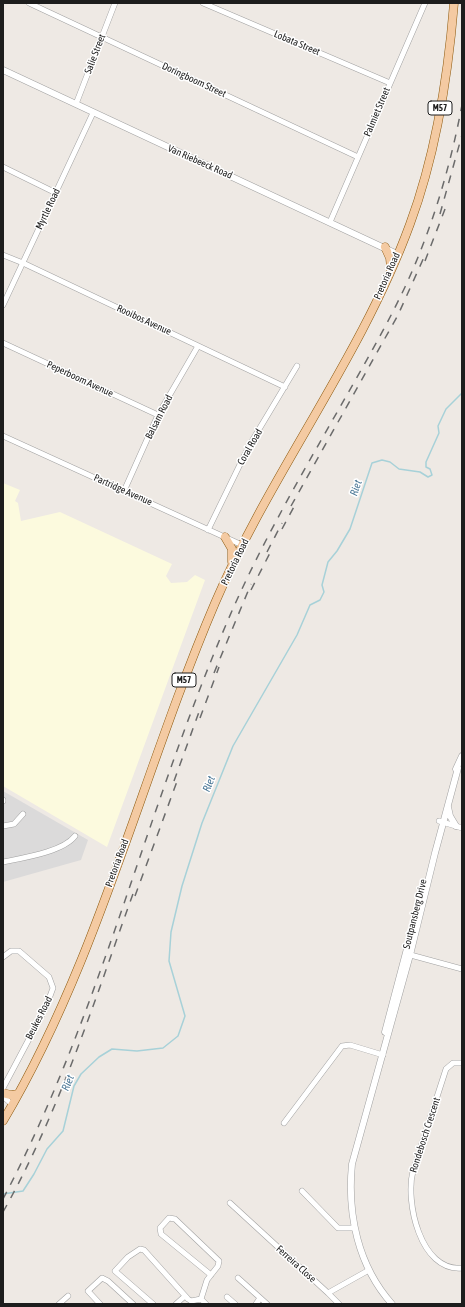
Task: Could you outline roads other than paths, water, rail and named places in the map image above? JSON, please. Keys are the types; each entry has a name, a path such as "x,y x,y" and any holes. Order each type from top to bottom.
{"main road":[{"name":"Pretoria Road","path":"3,1122 48,1036 76,971 177,697 232,567 242,546 355,344 403,241 422,190 431,152 445,81 454,3"},
{"path":"391,269 390,258 384,247 395,245 403,241"},
{"path":"225,537 232,549 232,567"},
{"path":"3,1093 11,1095 18,1094"}],"street":[{"name":"Doringboom Street","path":"29,3 358,157"},
{"name":"Salie Street","path":"76,104 115,3"},
{"name":"Lobata Street","path":"203,3 390,83"},
{"name":"Palmiet Street","path":"330,222 425,3"},
{"name":"Van Riebeeck Road","path":"3,70 397,254"},
{"name":"Myrtle Road","path":"3,305 93,113"},
{"path":"3,167 56,193"},
{"name":"Rooibos Avenue","path":"3,255 23,263 284,387"},
{"name":"Peperboom Avenue","path":"3,343 158,415"},
{"name":"Balsam Road","path":"124,491 158,415 198,346"},
{"name":"Coral Road","path":"208,530 233,477 297,366"},
{"name":"Partridge Avenue","path":"3,436 242,546"},
{"name":"Soutpansberg Drive","path":"392,1304 369,1270 354,1228 350,1198 352,1164 380,1063 441,822 462,756"},
{"name":"Soutpansberg Drive","path":"441,822 448,804 458,768"},
{"path":"448,804 450,816 459,827"},
{"path":"3,826 16,822 23,814"},
{"path":"441,822 459,827"},
{"path":"3,862 60,847 69,842 75,836"},
{"name":"Beukes Road","path":"3,1088 46,1007 53,988 49,978 21,953 15,950 4,954"},
{"path":"408,954 462,969"},
{"path":"284,1122 342,1046 350,1045 382,1054"},
{"name":"Rondebosch Crescent","path":"462,1063 453,1063 446,1069 413,1171 411,1188 414,1217 419,1233 426,1247 445,1265 455,1268 462,1268"},
{"path":"3,1093 6,1099 13,1105"},
{"path":"302,1191 338,1228 354,1228"},
{"name":"Ferreira Close","path":"230,1203 339,1304"},
{"path":"201,1299 205,1286 211,1275 220,1264 218,1260 175,1219 169,1218 160,1228 160,1233 211,1275"},
{"path":"153,1304 116,1271 128,1257 140,1250 144,1250 191,1301 201,1299"},
{"path":"328,1293 369,1270"},
{"path":"100,1304 88,1291 102,1278 105,1279 132,1304"},
{"path":"238,1278 267,1304"},
{"path":"59,1304 68,1296"},
{"path":"176,1304 185,1296"},
{"path":"227,1297 234,1304"},
{"path":"256,1304 260,1298"},
{"path":"201,1299 206,1304"}],"waterway":[{"name":"Riet","path":"3,1194 23,1191 47,1149 63,1131 74,1086 81,1074 99,1057 112,1049 137,1051 163,1048 178,1036 185,1016 169,961 171,932 182,886 202,823 233,746 297,635 310,605 320,600 324,592 322,585 328,562 337,551 350,529 372,463 382,460 390,462 399,469 420,472 428,477 432,475 430,469 426,467 426,462 439,433 438,426 446,409 462,393"}],"railway":[{"path":"3,1199 37,1129 68,1058 172,765 228,620 270,533 378,340 415,265 432,221 446,175 462,105"},
{"path":"440,214 462,135"},
{"path":"425,261 445,209"},
{"path":"291,506 398,315 425,255"},
{"path":"282,529 296,503"},
{"path":"267,552 282,523"},
{"path":"251,590 272,549"},
{"path":"214,673 251,584"},
{"path":"200,718 219,667"},
{"path":"174,781 199,712"},
{"path":"135,896 179,776"},
{"path":"3,1212 23,1174 59,1095 134,891"}]}
